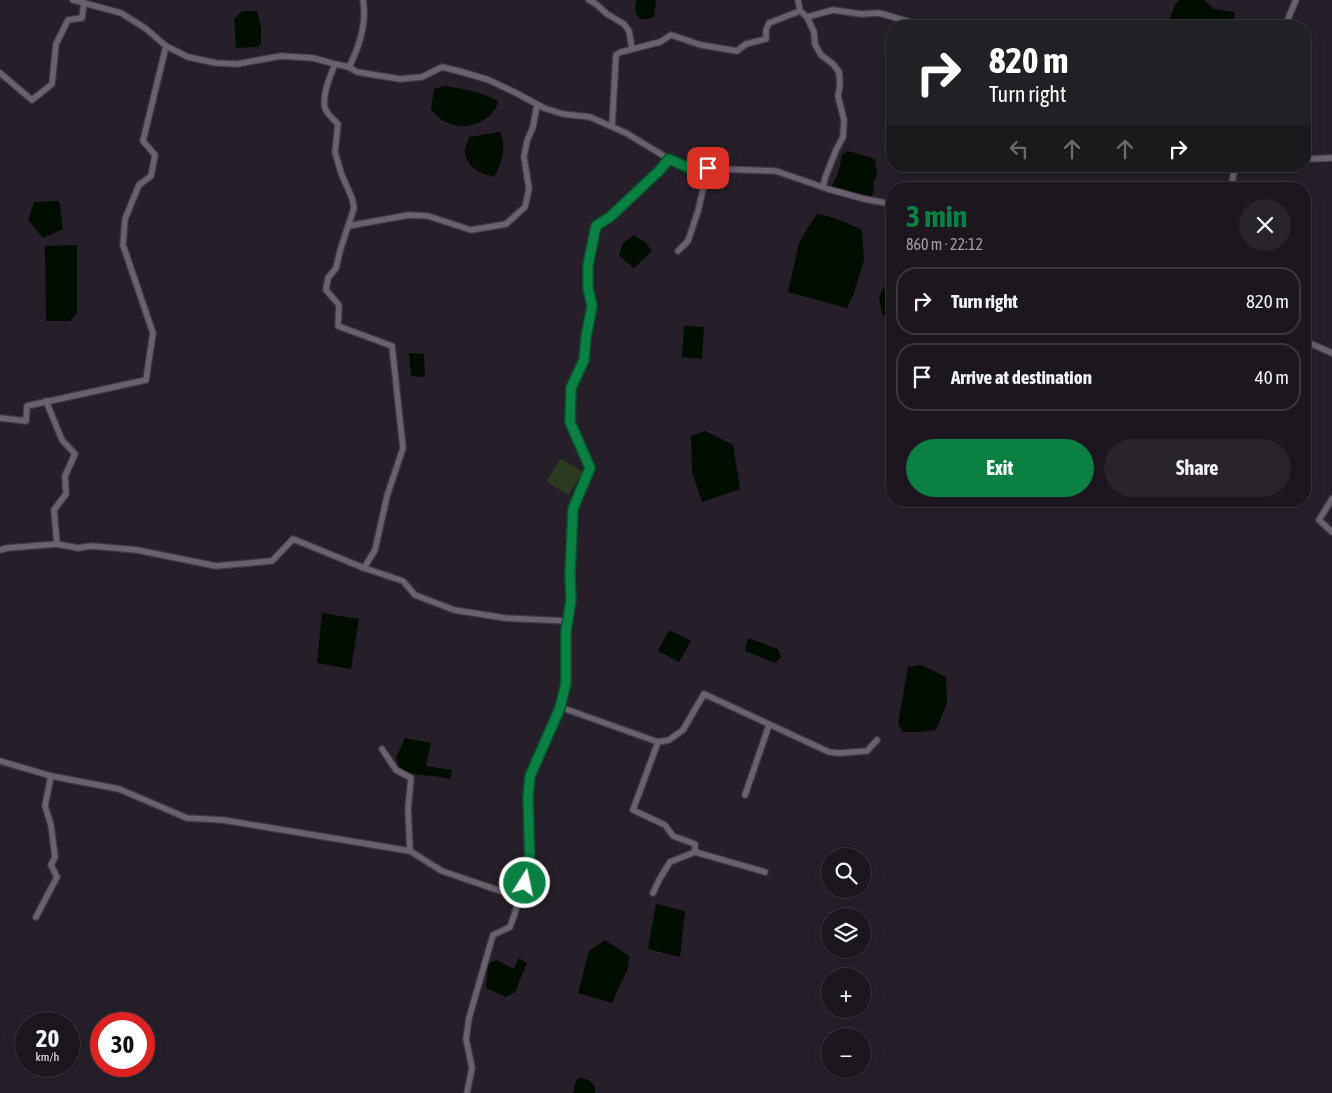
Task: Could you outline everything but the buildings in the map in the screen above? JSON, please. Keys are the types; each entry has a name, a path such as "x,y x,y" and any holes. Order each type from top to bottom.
{"street":[{"path":"73,0 121,13 144,28 166,46 188,57 238,64 281,56 313,58 349,67 357,72 400,79 422,77 442,67 489,80 544,108 563,114 590,116 626,132 669,159 689,168 776,171 864,199 886,203"},
{"path":"349,67 360,40 364,14 363,0"},
{"path":"589,0 624,24 629,31 632,49"},
{"path":"798,0 800,11 807,16 814,32 815,44 821,55 833,64 839,72 838,96 844,120 843,137 836,150 823,187"},
{"path":"1288,20 1296,0"},
{"path":"0,73 32,100 52,84 56,44 68,20 82,18 84,3"},
{"path":"807,16 833,10 861,14 879,13 903,20"},
{"path":"612,126 616,55 660,42 671,35 701,45 737,51 746,44 766,39 766,30 769,23 800,11"},
{"path":"0,418 26,421 27,406 146,380 154,333 123,245 125,219 138,185 151,176 155,155 143,141 166,46"},
{"path":"335,64 325,98 325,110 338,124 335,152 354,208 336,268 328,278 326,290 339,305 338,326 392,346 403,448 387,496 375,550 364,568"},
{"path":"348,226 409,215 428,216 471,230 506,224 525,207 529,189 524,157 538,105"},
{"path":"1311,159 1332,158"},
{"path":"467,1093 472,1068 466,1039 469,1018 493,935 510,927 530,868 528,797 530,776 560,708 566,683 566,631 571,600 570,575 573,509 590,468 570,422 571,388 584,360 592,306 588,288 588,265 596,226 610,217 659,171 669,159"},
{"path":"678,251 688,241 698,212 708,168"},
{"path":"1311,344 1332,353"},
{"path":"46,402 62,440 75,454 65,476 66,494 54,510 56,544"},
{"path":"1332,499 1319,520 1332,532"},
{"path":"0,550 56,544 78,548 92,546 137,550 216,566 272,561 293,539 364,568 403,581 415,595 454,610 505,618 568,621"},
{"path":"560,708 658,742 669,740 683,730 704,694 829,752 867,751 877,740"},
{"path":"745,795 769,725"},
{"path":"658,742 633,810 665,824 673,836 696,844 694,852"},
{"path":"382,749 396,770 411,778 408,809 410,851"},
{"path":"0,761 51,776 119,789 187,818 223,820 410,851 442,871 521,898"},
{"path":"36,916 57,877 52,865 55,857 51,825 45,806 51,776"},
{"path":"653,893 670,862 694,852 764,872"}],"green space":[{"path":"561,459 583,472 568,495 546,481"}],"shaded area":[{"path":"636,0 656,0 654,17 648,19 640,18 635,10"},
{"path":"1179,0 1204,0 1214,9 1235,12 1234,20 1169,20"},
{"path":"242,11 257,11 261,27 261,44 258,47 236,48 234,19"},
{"path":"445,86 486,95 498,101 493,111 484,120 467,126 454,125 444,121 431,109 434,89"},
{"path":"500,132 503,155 494,177 479,172 471,166 466,158 465,149 469,137"},
{"path":"848,151 875,159 877,175 873,184 874,191 872,196 851,193 831,187 838,174 842,155"},
{"path":"59,201 63,229 43,238 28,220 34,202"},
{"path":"817,214 840,220 862,230 864,260 854,293 847,308 788,292 799,243"},
{"path":"634,235 646,243 652,251 634,268 619,256 623,243"},
{"path":"77,245 77,313 70,321 46,321 45,246"},
{"path":"886,283 886,316 882,314 879,297"},
{"path":"684,326 704,327 702,359 682,357"},
{"path":"409,353 424,354 425,377 411,376"},
{"path":"705,431 733,445 740,489 702,502 692,472 691,436"},
{"path":"322,613 359,619 351,669 317,663"},
{"path":"669,630 691,641 679,662 658,651"},
{"path":"748,638 778,649 781,657 775,663 745,651"},
{"path":"921,665 946,677 947,703 936,730 903,732 898,724 908,667"},
{"path":"405,738 431,743 426,766 452,770 450,779 401,771 396,758"},
{"path":"656,904 685,911 680,957 648,949"},
{"path":"605,940 629,956 628,968 612,1003 578,993 589,951"},
{"path":"519,958 527,963 515,992 506,997 486,988 488,964 497,960 513,969"},
{"path":"578,1078 591,1082 595,1093 573,1093"}],"route":[{"path":"525,883 530,868 528,797 530,776 560,708 566,683 566,631 571,600 570,575 573,509 590,468 570,422 571,388 584,360 592,306 588,288 588,265 596,226 610,217 659,171 669,159 689,168 708,168"}]}
